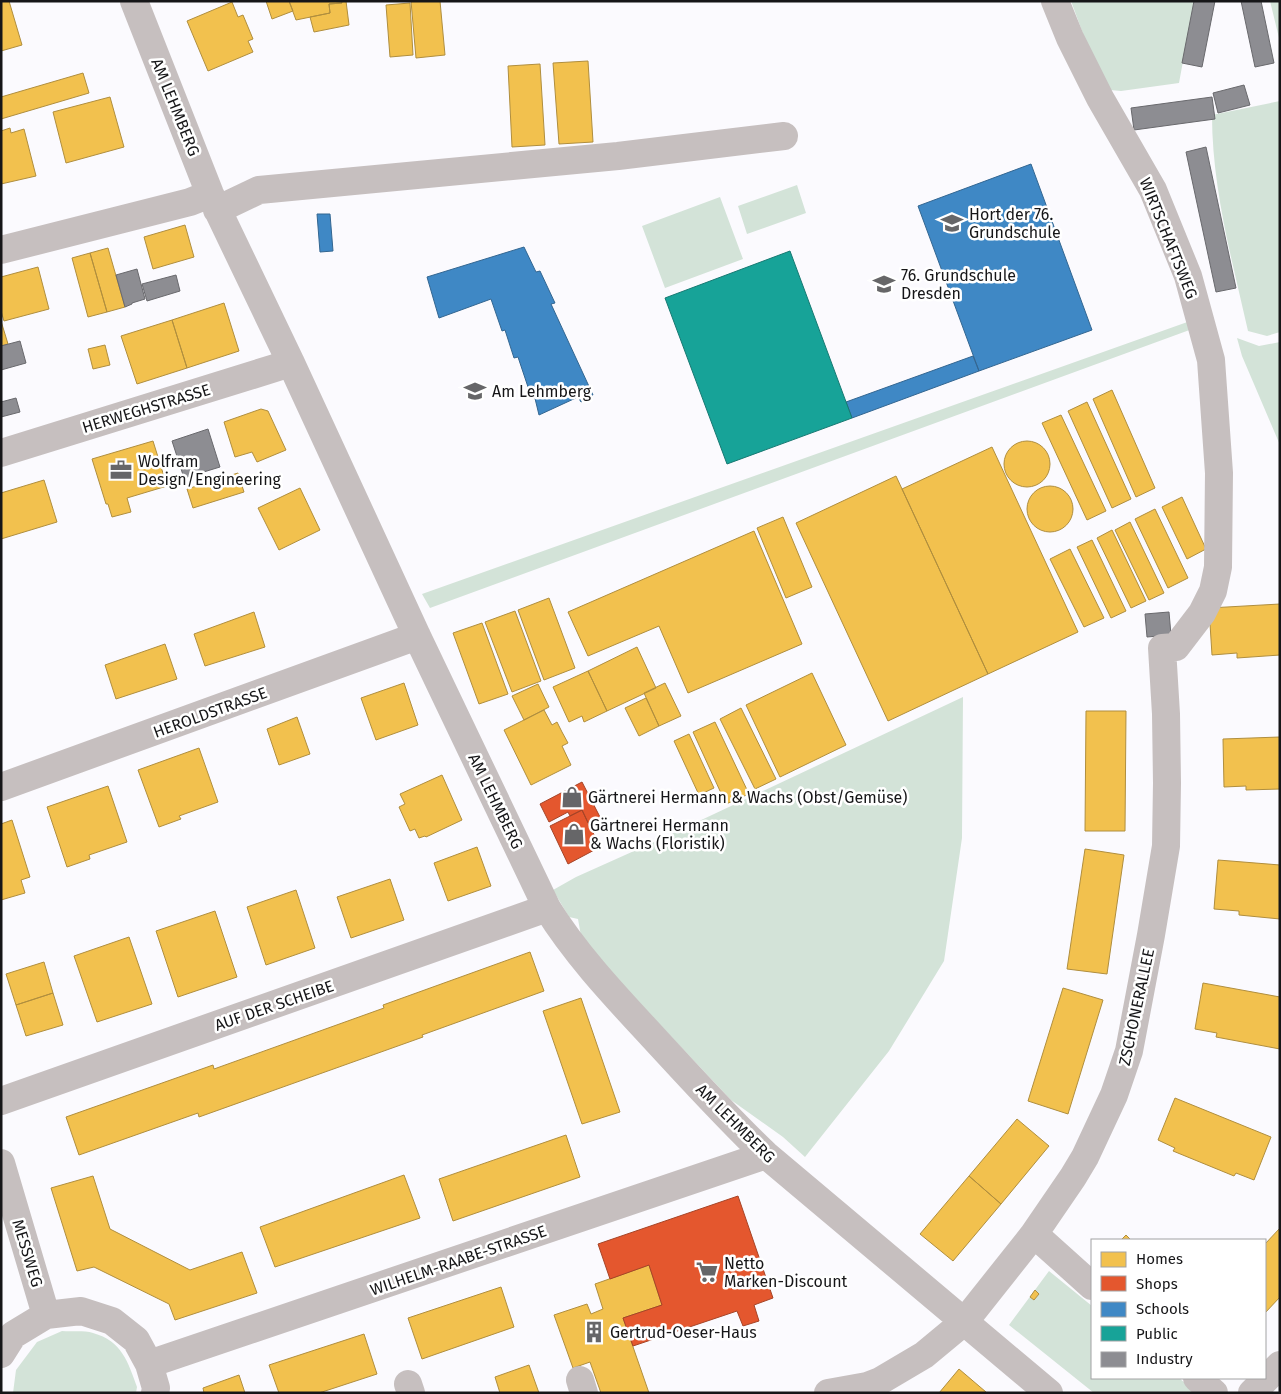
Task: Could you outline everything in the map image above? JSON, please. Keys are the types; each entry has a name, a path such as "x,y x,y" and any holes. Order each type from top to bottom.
{"street":[{"name":"AM LEHMBERG","path":"134,1 214,202 291,363 417,636 547,908 561,931 626,1008 726,1116 766,1155 1049,1393"},
{"name":"WIRTSCHAFTSWEG","path":"1055,1 1070,38 1100,98 1154,190 1188,276 1211,360 1219,473 1218,567 1213,591 1202,613 1176,647 1162,648"},
{"path":"1,250 180,204 214,202 259,190 618,156 784,136"},
{"name":"HERWEGHSTRASSE","path":"1,454 291,363"},
{"name":"HEROLDSTRASSE","path":"1,787 417,636"},
{"name":"ZSCHONERALLEE","path":"828,1393 866,1386 880,1381 924,1355 965,1321 1034,1234 1086,1157 1114,1095 1129,1051 1166,846 1166,714 1162,648"},
{"name":"AUF DER SCHEIBE","path":"1,1100 547,908"},
{"name":"WILHELM-RAABE-STRASSE","path":"149,1364 766,1155"},
{"name":"MESSWEG","path":"1,1163 46,1315"},
{"path":"1034,1234 1091,1285"},
{"path":"1,1354 13,1335 46,1315 81,1311 112,1321 136,1340 149,1364 156,1388 155,1393"},
{"path":"1252,1393 1280,1365"},
{"path":"1198,1379 1214,1393"}],"green space":[{"path":"1071,1 1194,1 1179,83 1121,91 1110,90 1093,61"},
{"path":"1270,1 1280,1 1280,42"},
{"path":"1280,101 1280,332 1267,336 1248,331 1219,197 1215,170 1212,115"},
{"path":"797,185 806,213 747,234 738,206"},
{"path":"720,197 743,259 665,288 642,226"},
{"path":"1193,320 1195,328 430,608 422,594"},
{"path":"1237,338 1259,346 1280,342 1280,445 1242,356"},
{"path":"963,697 962,838 944,961 889,1051 805,1157 783,1137 731,1100 614,976 581,936 578,919 569,917 553,890 576,877"},
{"path":"1049,1271 1091,1305 1091,1379 1180,1379 1197,1393 1094,1393 1009,1325"},
{"path":"62,1331 89,1332 111,1341 127,1361 137,1387 136,1393 13,1393 16,1370 37,1342"}],"building: Homes":[{"path":"1,1 9,1 22,45 1,51"},
{"path":"266,1 289,1 293,11 272,19"},
{"path":"289,1 341,1 342,3 329,4 330,13 296,20"},
{"path":"341,1 346,1 349,25 314,32 310,17 330,13 329,4 342,3"},
{"path":"411,1 440,1 445,55 416,58"},
{"path":"232,2 238,17 243,15 253,39 248,41 253,52 208,71 187,21"},
{"path":"410,3 413,55 390,57 386,5"},
{"path":"588,61 593,142 559,144 553,63"},
{"path":"540,64 545,145 512,147 508,66"},
{"path":"83,73 89,93 1,119 1,97"},
{"path":"110,97 124,147 66,163 53,112"},
{"path":"10,128 11,133 24,129 36,176 1,184 1,131"},
{"path":"185,225 194,257 153,269 144,237"},
{"path":"108,248 125,307 107,312 90,253"},
{"path":"90,253 107,312 88,317 72,258"},
{"path":"38,267 49,309 4,321 1,311 1,277"},
{"path":"224,303 239,351 187,368 172,320"},
{"path":"172,320 187,368 137,384 121,336"},
{"path":"1,321 8,344 1,346"},
{"path":"105,345 110,365 93,369 88,349"},
{"path":"1112,390 1155,488 1136,497 1093,399"},
{"path":"1087,402 1131,499 1112,508 1068,411"},
{"path":"261,409 268,411 286,450 257,462 252,452 235,457 224,422"},
{"path":"1061,415 1106,511 1087,520 1042,423"},
{"path":"153,441 167,486 127,498 131,512 112,517 92,459"},
{"path":"1027,441 1040,445 1046,451 1050,464 1046,477 1040,483 1027,487 1014,483 1008,477 1004,464 1008,451 1014,445"},
{"path":"992,447 1078,632 988,674 902,489"},
{"path":"238,473 244,492 193,508 187,489"},
{"path":"896,476 988,674 888,721 796,523"},
{"path":"44,480 57,522 1,539 1,493"},
{"path":"1050,486 1063,490 1069,496 1073,509 1069,522 1063,528 1050,532 1037,528 1031,522 1027,509 1031,496 1037,490"},
{"path":"300,488 320,530 279,550 258,508"},
{"path":"1182,497 1206,549 1187,559 1162,507"},
{"path":"1155,509 1188,578 1168,588 1135,519"},
{"path":"783,517 812,587 786,598 757,528"},
{"path":"1130,522 1164,593 1149,600 1115,530"},
{"path":"1112,530 1146,601 1131,608 1097,538"},
{"path":"754,531 802,644 688,693 659,626 588,656 568,612"},
{"path":"1092,540 1126,611 1111,618 1077,547"},
{"path":"1070,549 1104,618 1084,627 1050,559"},
{"path":"549,598 575,668 544,680 518,610"},
{"path":"1280,604 1280,655 1237,658 1237,653 1212,655 1209,608"},
{"path":"515,611 541,681 512,692 485,622"},
{"path":"254,612 265,647 205,666 194,634"},
{"path":"482,623 508,694 479,704 453,633"},
{"path":"165,644 177,679 116,699 105,665"},
{"path":"637,647 656,688 607,711 588,671"},
{"path":"588,671 607,711 584,722 582,716 569,722 553,687"},
{"path":"812,673 846,745 780,777 746,705"},
{"path":"404,683 418,725 376,740 361,698"},
{"path":"665,683 681,716 659,726 644,693"},
{"path":"538,684 549,707 524,720 512,696"},
{"path":"646,698 659,726 639,736 625,708"},
{"path":"741,708 776,779 755,789 720,719"},
{"path":"544,710 552,725 557,722 568,743 562,746 571,765 531,785 504,730"},
{"path":"1086,711 1126,711 1125,831 1085,831"},
{"path":"297,717 310,754 279,765 267,729"},
{"path":"715,722 749,794 726,804 693,732"},
{"path":"689,734 714,788 699,795 674,741"},
{"path":"1280,737 1280,789 1246,790 1246,786 1224,787 1223,739"},
{"path":"199,748 218,802 179,816 181,819 159,827 138,770"},
{"path":"442,775 462,820 426,837 419,838 415,829 410,831 399,807 405,804 400,794"},
{"path":"108,786 127,842 89,855 90,859 67,867 47,807"},
{"path":"12,820 30,877 21,880 25,893 1,900 1,824"},
{"path":"477,847 491,886 448,901 434,863"},
{"path":"1085,849 1124,855 1107,974 1067,969"},
{"path":"1218,860 1280,865 1280,919 1239,915 1239,911 1214,909"},
{"path":"390,879 404,920 351,938 337,897"},
{"path":"296,890 315,948 266,965 247,907"},
{"path":"215,911 237,977 178,997 156,931"},
{"path":"129,937 152,1004 97,1022 74,956"},
{"path":"530,952 544,991 422,1035 423,1037 199,1117 198,1113 79,1155 66,1117 213,1065 214,1069 384,1008 383,1005"},
{"path":"44,962 53,993 16,1005 6,974"},
{"path":"1203,983 1280,997 1280,1049 1216,1037 1217,1033 1195,1029"},
{"path":"1063,988 1103,1000 1068,1114 1028,1101"},
{"path":"53,993 63,1025 26,1036 16,1005"},
{"path":"581,998 620,1112 582,1124 543,1011"},
{"path":"1175,1098 1271,1137 1254,1180 1236,1173 1234,1176 1173,1151 1175,1148 1158,1140"},
{"path":"1017,1119 1049,1146 1001,1204 969,1176"},
{"path":"566,1135 580,1177 453,1221 439,1179"},
{"path":"404,1175 420,1218 275,1267 260,1227"},
{"path":"93,1176 110,1229 190,1270 242,1252 257,1293 175,1320 169,1304 94,1267 77,1271 51,1188"},
{"path":"969,1176 1001,1204 953,1261 920,1234"},
{"path":"1280,1228 1280,1297 1266,1312 1266,1243"},
{"path":"1126,1235 1130,1239 1122,1239"},
{"name":"Gertrud-Oeser-Haus","path":"649,1265 662,1305 623,1318 649,1393 601,1393 590,1362 573,1368 554,1315 587,1304 591,1314 603,1309 595,1284"},
{"path":"501,1287 514,1327 422,1359 408,1318"},
{"path":"1035,1290 1039,1294 1034,1300 1030,1297"},
{"path":"364,1334 377,1374 319,1393 279,1393 269,1365"},
{"path":"529,1365 539,1393 500,1393 495,1377"},
{"path":"959,1369 986,1392 939,1393"},
{"path":"239,1375 245,1393 204,1393 203,1388"}],"building: Shops":[{"name":"Gärtnerei Hermann & Wachs (Obst/Gemüse)","path":"582,782 600,817 588,823 582,810 570,816 568,812 549,822 540,804"},
{"name":"Gärtnerei Hermann & Wachs (Floristik)","path":"582,810 600,847 568,864 550,826"},
{"name":"Netto Marken-Discount","path":"738,1196 773,1298 754,1305 759,1321 743,1326 737,1311 633,1346 623,1318 662,1305 649,1265 610,1279 598,1244"}],"building: Schools":[{"path":"1031,164 1092,330 979,371 918,206"},
{"path":"317,214 330,214 333,251 320,252"},
{"path":"524,247 536,272 540,271 555,303 551,304 593,395 581,402 578,397 539,415 532,386 528,387 518,357 514,358 505,330 502,331 491,299 439,318 427,277"},
{"path":"973,356 979,371 852,418 846,402"}],"building: Public":[{"path":"790,251 852,418 727,464 665,298"}],"building: Industry":[{"path":"1194,1 1215,1 1202,67 1182,63"},
{"path":"1241,1 1261,1 1274,63 1255,67"},
{"path":"1244,85 1250,105 1218,113 1213,93"},
{"path":"1212,97 1215,119 1134,130 1131,108"},
{"path":"1206,147 1236,288 1216,292 1186,152"},
{"path":"137,269 145,299 125,307 116,275"},
{"path":"176,275 180,291 147,301 142,284"},
{"path":"20,341 26,363 1,370 1,346"},
{"path":"16,398 20,412 1,417 1,402"},
{"path":"208,429 220,467 184,478 172,441"},
{"path":"1169,612 1171,635 1147,637 1145,614"}],"place":[{"name":"Hort der 76. Grundschule","path":"952,223"},
{"name":"76. Grundschule Dresden","path":"884,284"},
{"name":"Am Lehmberg","path":"475,391"},
{"name":"Wolfram Design/Engineering","path":"121,470"},
{"name":"Gärtnerei Hermann & Wachs (Obst/Gemüse)","path":"572,797"},
{"name":"Gärtnerei Hermann & Wachs (Floristik)","path":"574,834"},
{"name":"Netto Marken-Discount","path":"707,1272"},
{"name":"Gertrud-Oeser-Haus","path":"594,1332"}]}
